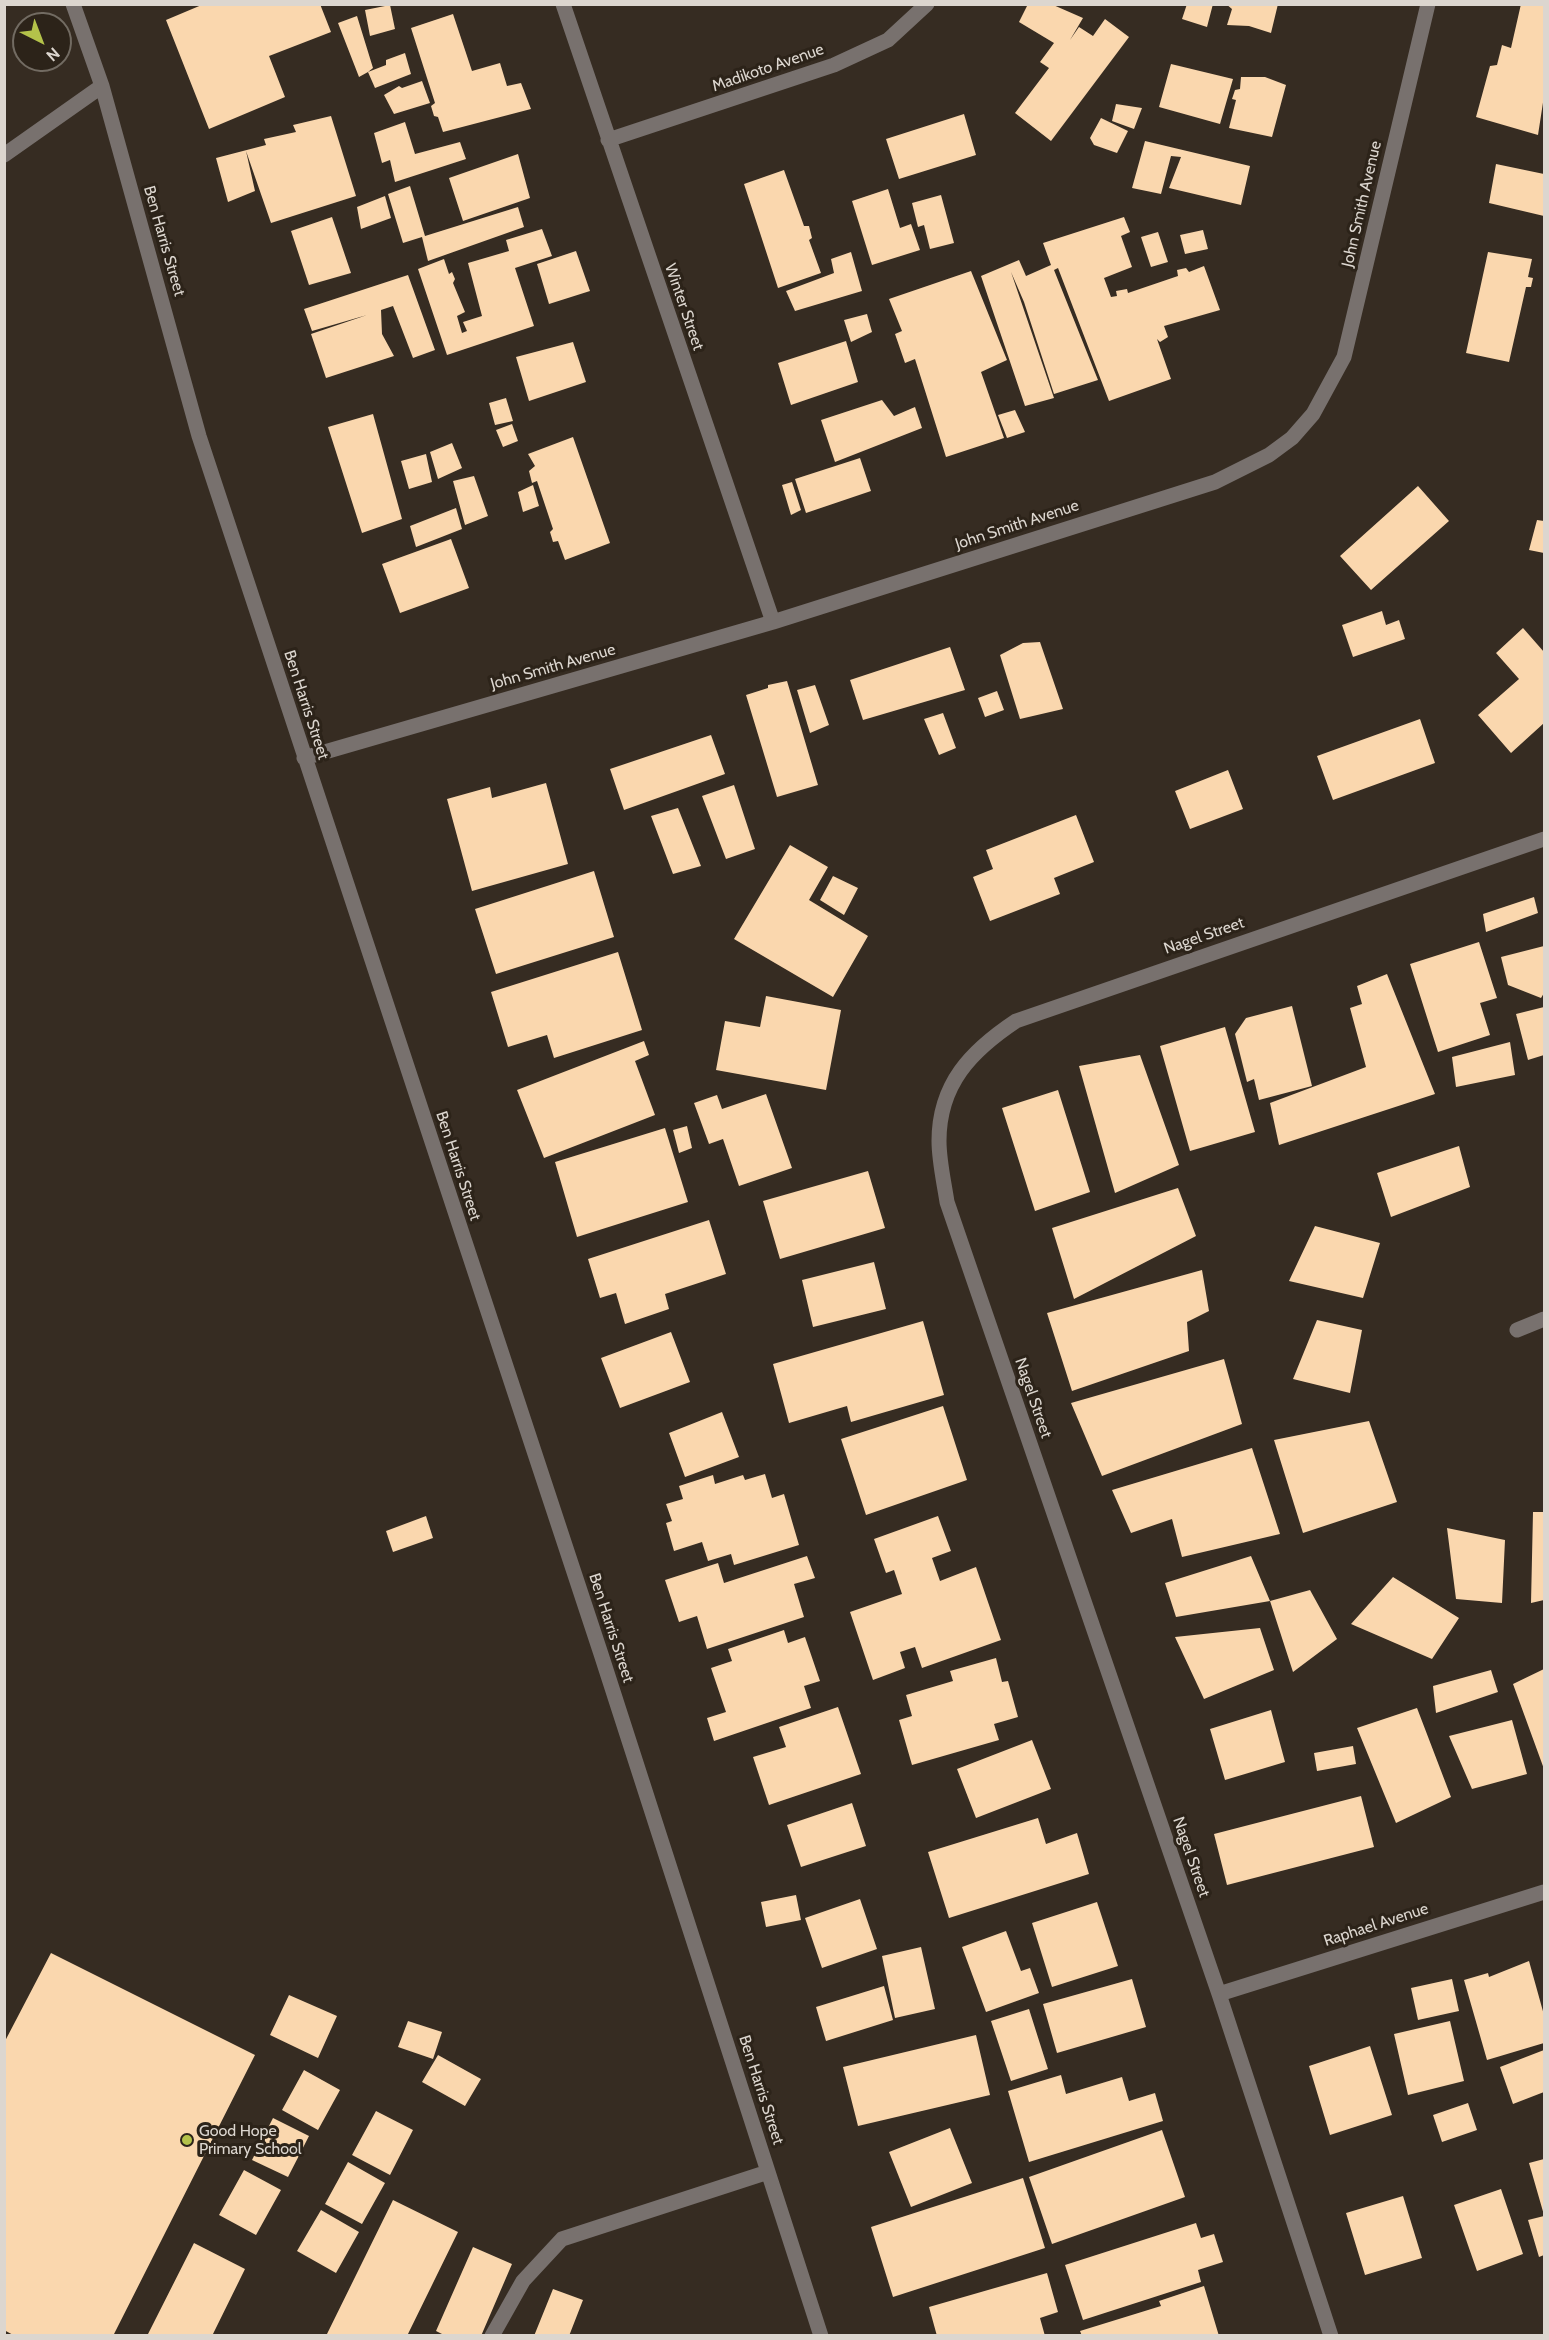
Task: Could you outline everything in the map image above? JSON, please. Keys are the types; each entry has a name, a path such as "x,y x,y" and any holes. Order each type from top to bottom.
{"street":[{"name":"Ben Harris Street","path":"73,4 102,86 200,436 304,758 601,1654 821,2336"},
{"name":"Winter Street","path":"563,4 773,622"},
{"name":"Madikoto Avenue","path":"608,140 834,65 888,40 927,4"},
{"name":"John Smith Avenue","path":"304,758 773,622 1215,482 1269,455 1292,438 1313,414 1344,357 1428,4"},
{"path":"4,155 102,86"},
{"name":"Nagel Street","path":"1331,2336 1219,1994 947,1202 939,1141 950,1086 969,1057 1016,1021 1545,839"},
{"path":"1517,1330 1545,1319"},
{"name":"Raphael Avenue","path":"1219,1994 1545,1892"},
{"path":"492,2336 523,2281 562,2239 768,2172"}],"building":[{"path":"204,4 320,4 331,32 269,56 285,97 209,129 166,20"},
{"path":"1028,4 1051,4 1083,18 1070,40 1079,27 1093,36 1105,19 1129,37 1051,141 1015,113 1049,68 1040,62 1054,43 1019,22"},
{"path":"1187,4 1213,4 1207,27 1182,19"},
{"path":"1226,4 1278,4 1271,33 1249,26 1227,25 1232,9"},
{"path":"1521,4 1544,5 1544,96 1538,135 1476,117 1490,66 1497,65 1502,45 1511,48"},
{"path":"390,5 395,29 370,36 365,10"},
{"path":"453,14 472,71 500,63 507,86 521,83 531,109 443,132 438,117 434,116 431,106 435,103 411,28"},
{"path":"357,16 373,68 359,77 338,23"},
{"path":"405,53 411,74 375,88 368,72 386,65 386,60"},
{"path":"1171,64 1233,79 1220,124 1159,107"},
{"path":"1241,77 1265,77 1286,85 1272,137 1229,128 1236,100 1232,99 1235,90 1240,89"},
{"path":"422,81 430,103 394,114 384,95 399,86 402,88"},
{"path":"1116,104 1142,108 1134,129 1112,121"},
{"path":"964,114 976,155 899,179 886,139"},
{"path":"331,116 356,196 271,223 246,151 255,191 228,202 216,158 266,145 264,139 296,132 293,125"},
{"path":"1101,118 1128,131 1117,153 1094,145 1090,138"},
{"path":"405,122 415,154 460,142 466,159 395,182 390,160 382,163 374,133"},
{"path":"1145,141 1250,166 1241,205 1169,188 1181,157 1171,156 1161,194 1132,188"},
{"path":"518,154 530,198 463,221 449,178"},
{"path":"1496,164 1544,174 1544,216 1489,203"},
{"path":"784,170 804,226 809,226 812,238 809,240 821,273 778,288 744,184"},
{"path":"410,186 425,236 518,207 524,227 428,261 422,237 403,243 388,194"},
{"path":"888,189 900,228 911,224 920,250 872,265 852,201"},
{"path":"941,195 954,243 930,249 924,225 918,227 912,203"},
{"path":"385,196 391,218 361,229 357,207"},
{"path":"332,217 351,273 309,285 291,231"},
{"path":"1124,217 1130,232 1121,236 1132,267 1104,278 1111,297 1117,296 1116,291 1127,289 1128,293 1178,276 1177,270 1186,268 1189,272 1204,266 1220,310 1164,326 1168,337 1160,342 1157,339 1171,379 1109,401 1058,268 1054,270 1098,380 1054,394 1024,302 1011,272 1054,398 1025,406 981,276 1019,260 1026,276 1051,265 1043,243"},
{"path":"542,229 552,256 515,268 534,326 447,355 418,269 444,259 449,274 452,272 455,279 453,283 465,312 457,316 462,333 467,331 463,322 482,316 468,263 509,251 506,240"},
{"path":"1203,230 1208,249 1185,254 1180,235"},
{"path":"1158,232 1168,262 1151,267 1141,237"},
{"path":"576,251 590,291 549,304 537,264"},
{"path":"851,252 862,291 795,311 786,291 834,273 831,259"},
{"path":"1488,252 1532,259 1528,277 1533,278 1531,287 1526,287 1509,362 1466,353"},
{"path":"971,271 1007,360 981,372 1004,438 946,457 915,359 905,363 895,334 902,331 889,299"},
{"path":"408,275 435,350 413,358 393,306 381,310 382,334 394,356 326,378 311,334 367,315 312,331 304,309"},
{"path":"867,314 872,332 851,342 844,320"},
{"path":"846,341 858,382 791,405 778,363"},
{"path":"573,342 586,382 529,401 516,357"},
{"path":"506,398 513,421 495,425 489,403"},
{"path":"882,400 894,416 915,407 922,428 835,462 821,420"},
{"path":"1015,410 1025,432 1007,438 998,415"},
{"path":"373,414 402,519 362,533 328,427"},
{"path":"512,424 518,441 503,447 496,430"},
{"path":"573,437 610,543 565,560 558,541 553,542 550,532 553,529 537,481 532,483 529,471 535,466 528,454"},
{"path":"452,443 462,468 438,479 430,452"},
{"path":"426,454 432,482 409,489 401,461"},
{"path":"860,458 871,491 806,513 795,479"},
{"path":"474,476 488,516 465,525 453,481"},
{"path":"792,482 801,510 791,515 782,485"},
{"path":"533,485 539,506 523,512 518,492"},
{"path":"1418,486 1449,521 1371,590 1340,556"},
{"path":"456,508 462,529 416,547 410,526"},
{"path":"1537,520 1544,521 1544,553 1529,550"},
{"path":"451,539 469,588 400,613 382,564"},
{"path":"1382,611 1386,625 1399,620 1405,639 1353,657 1342,625"},
{"path":"1523,628 1544,652 1544,723 1511,753 1478,715 1519,679 1496,653"},
{"path":"1040,642 1063,709 1020,719 1000,655 1023,643"},
{"path":"950,647 965,690 863,720 850,680"},
{"path":"787,681 818,785 777,797 746,695 768,688 768,685"},
{"path":"815,685 829,725 810,733 797,690"},
{"path":"997,691 1004,710 985,717 978,698"},
{"path":"943,713 956,748 939,755 924,719"},
{"path":"1420,719 1435,763 1333,800 1317,756"},
{"path":"711,735 725,774 624,810 610,769"},
{"path":"1228,770 1243,809 1190,829 1175,791"},
{"path":"546,783 568,864 472,891 447,799 490,787 492,798"},
{"path":"734,785 755,849 726,859 702,796"},
{"path":"678,808 701,866 673,874 651,816"},
{"path":"1076,815 1094,862 1054,878 1060,894 990,921 973,877 993,869 986,850"},
{"path":"790,845 828,867 809,900 868,936 833,997 734,939"},
{"path":"594,871 614,937 496,974 475,909"},
{"path":"833,876 858,888 844,915 820,900"},
{"path":"1534,897 1538,913 1486,932 1483,914"},
{"path":"1479,942 1497,998 1480,1003 1490,1035 1438,1052 1410,964"},
{"path":"1544,946 1544,993 1541,998 1508,985 1501,957"},
{"path":"618,952 642,1030 554,1058 547,1035 508,1047 491,992"},
{"path":"1387,974 1435,1094 1279,1145 1270,1103 1366,1067 1350,1008 1362,1004 1357,986"},
{"path":"766,996 841,1010 826,1090 716,1070 725,1021 760,1027"},
{"path":"1292,1006 1312,1086 1259,1100 1254,1079 1247,1082 1235,1034 1246,1018"},
{"path":"1544,1007 1544,1055 1528,1060 1516,1014"},
{"path":"1225,1027 1255,1132 1190,1151 1160,1046"},
{"path":"644,1041 649,1055 635,1061 655,1115 544,1158 517,1090"},
{"path":"1510,1042 1515,1075 1456,1087 1452,1057"},
{"path":"1140,1055 1179,1165 1115,1193 1079,1066"},
{"path":"1058,1090 1090,1192 1035,1211 1002,1108"},
{"path":"766,1094 792,1168 739,1186 723,1139 709,1144 694,1103 717,1095 722,1109"},
{"path":"687,1126 692,1148 679,1153 673,1130"},
{"path":"665,1128 688,1202 577,1237 555,1162"},
{"path":"1459,1146 1470,1187 1391,1217 1377,1173"},
{"path":"868,1171 885,1228 780,1259 763,1201"},
{"path":"1178,1188 1196,1236 1074,1299 1052,1228"},
{"path":"709,1220 726,1274 665,1294 669,1309 625,1324 616,1293 600,1298 588,1259"},
{"path":"1315,1226 1380,1243 1363,1298 1289,1281"},
{"path":"874,1262 886,1309 813,1327 802,1280"},
{"path":"1202,1270 1209,1311 1187,1322 1189,1351 1072,1391 1047,1313"},
{"path":"1317,1320 1362,1330 1350,1393 1293,1379"},
{"path":"923,1321 944,1395 851,1422 847,1406 789,1423 773,1364"},
{"path":"671,1332 690,1382 620,1408 601,1358"},
{"path":"1224,1359 1242,1424 1102,1476 1071,1403"},
{"path":"943,1406 967,1480 866,1515 841,1439"},
{"path":"722,1412 739,1457 685,1477 669,1433"},
{"path":"1369,1421 1397,1502 1303,1533 1274,1440"},
{"path":"1252,1448 1280,1534 1182,1557 1172,1519 1131,1533 1112,1490"},
{"path":"765,1474 772,1498 784,1494 799,1545 734,1565 731,1554 708,1561 702,1542 674,1551 666,1523 672,1521 666,1504 683,1499 679,1486 713,1475 715,1484 743,1475 745,1480"},
{"path":"1533,1512 1544,1512 1544,1600 1531,1603"},
{"path":"426,1516 433,1538 393,1552 386,1531"},
{"path":"938,1516 951,1551 932,1558 940,1581 976,1567 1001,1640 922,1668 915,1647 900,1652 905,1668 873,1680 850,1612 902,1594 894,1570 886,1573 874,1539"},
{"path":"1447,1528 1505,1540 1502,1603 1456,1599"},
{"path":"807,1556 815,1578 794,1584 804,1617 707,1649 697,1616 679,1622 665,1580 718,1563 724,1583"},
{"path":"1251,1556 1270,1601 1176,1617 1165,1583"},
{"path":"1393,1577 1459,1618 1432,1659 1351,1624"},
{"path":"1310,1590 1337,1639 1293,1672 1270,1601"},
{"path":"1260,1628 1274,1670 1204,1699 1175,1637"},
{"path":"784,1630 788,1643 805,1637 820,1681 804,1686 811,1708 714,1741 707,1718 726,1712 711,1668 732,1661 728,1649"},
{"path":"996,1658 1002,1682 1008,1681 1018,1717 994,1724 999,1740 912,1765 899,1720 912,1716 906,1695 953,1681 950,1671"},
{"path":"1544,1669 1544,1769 1513,1684"},
{"path":"1491,1670 1498,1692 1436,1713 1433,1686"},
{"path":"838,1707 861,1774 769,1805 753,1757 786,1747 779,1727"},
{"path":"1417,1708 1451,1797 1396,1823 1357,1728"},
{"path":"1271,1710 1285,1762 1225,1780 1210,1729"},
{"path":"1512,1720 1527,1774 1472,1789 1449,1736"},
{"path":"1032,1740 1051,1789 976,1818 957,1769"},
{"path":"1353,1746 1356,1764 1317,1771 1314,1753"},
{"path":"1361,1796 1374,1847 1227,1885 1214,1834"},
{"path":"852,1803 866,1846 801,1867 787,1825"},
{"path":"1038,1818 1046,1844 1077,1833 1089,1874 949,1918 928,1852"},
{"path":"796,1895 801,1920 766,1927 761,1902"},
{"path":"860,1899 877,1949 822,1968 805,1918"},
{"path":"1097,1902 1118,1966 1052,1987 1032,1923"},
{"path":"1006,1931 1021,1971 1030,1968 1039,1993 986,2012 962,1947"},
{"path":"921,1947 935,2009 895,2018 882,1956"},
{"path":"51,1953 255,2055 113,2336 15,2336 4,2330 4,2043"},
{"path":"1529,1961 1544,2015 1544,2043 1487,2060 1464,1980 1488,1973 1489,1977"},
{"path":"1132,1979 1146,2027 1057,2053 1043,2004"},
{"path":"1452,1979 1459,2011 1418,2020 1411,1988"},
{"path":"884,1986 893,2020 826,2041 816,2007"},
{"path":"289,1995 337,2016 318,2058 270,2035"},
{"path":"1029,2009 1048,2069 1011,2081 991,2021"},
{"path":"408,2021 442,2032 433,2059 398,2047"},
{"path":"1450,2021 1464,2081 1408,2095 1394,2034"},
{"path":"976,2035 990,2095 858,2126 843,2067"},
{"path":"1370,2046 1392,2115 1330,2135 1309,2066"},
{"path":"1544,2050 1544,2092 1513,2104 1500,2067"},
{"path":"438,2055 481,2079 465,2106 422,2082"},
{"path":"304,2070 340,2090 318,2130 282,2110"},
{"path":"1061,2075 1066,2094 1122,2077 1129,2101 1155,2093 1163,2121 1029,2162 1008,2091"},
{"path":"1468,2103 1477,2130 1442,2142 1433,2115"},
{"path":"376,2111 413,2130 390,2175 352,2155"},
{"path":"273,2118 309,2136 288,2177 252,2160"},
{"path":"950,2128 972,2183 911,2207 889,2152"},
{"path":"1162,2130 1185,2197 1052,2244 1029,2177"},
{"path":"1544,2159 1544,2215 1529,2163"},
{"path":"348,2162 385,2183 362,2224 325,2204"},
{"path":"244,2170 281,2190 256,2235 219,2215"},
{"path":"1023,2178 1045,2248 893,2297 871,2227"},
{"path":"1501,2189 1523,2254 1477,2271 1454,2205"},
{"path":"1403,2196 1422,2258 1365,2275 1346,2213"},
{"path":"393,2200 458,2232 407,2336 326,2336"},
{"path":"321,2210 359,2232 336,2273 297,2251"},
{"path":"1544,2216 1544,2255 1539,2257 1528,2220"},
{"path":"1196,2223 1201,2238 1214,2234 1223,2262 1198,2270 1201,2282 1083,2320 1065,2265"},
{"path":"194,2243 245,2269 212,2336 147,2336"},
{"path":"473,2247 512,2264 481,2336 446,2336 436,2331"},
{"path":"1047,2273 1058,2312 1040,2318 1045,2336 937,2336 929,2307"},
{"path":"1204,2286 1219,2336 1082,2336 1080,2331 1161,2306 1159,2301"},
{"path":"553,2289 583,2300 569,2336 534,2336"}],"place":[{"name":"Good Hope Primary School","path":"187,2140"}]}
